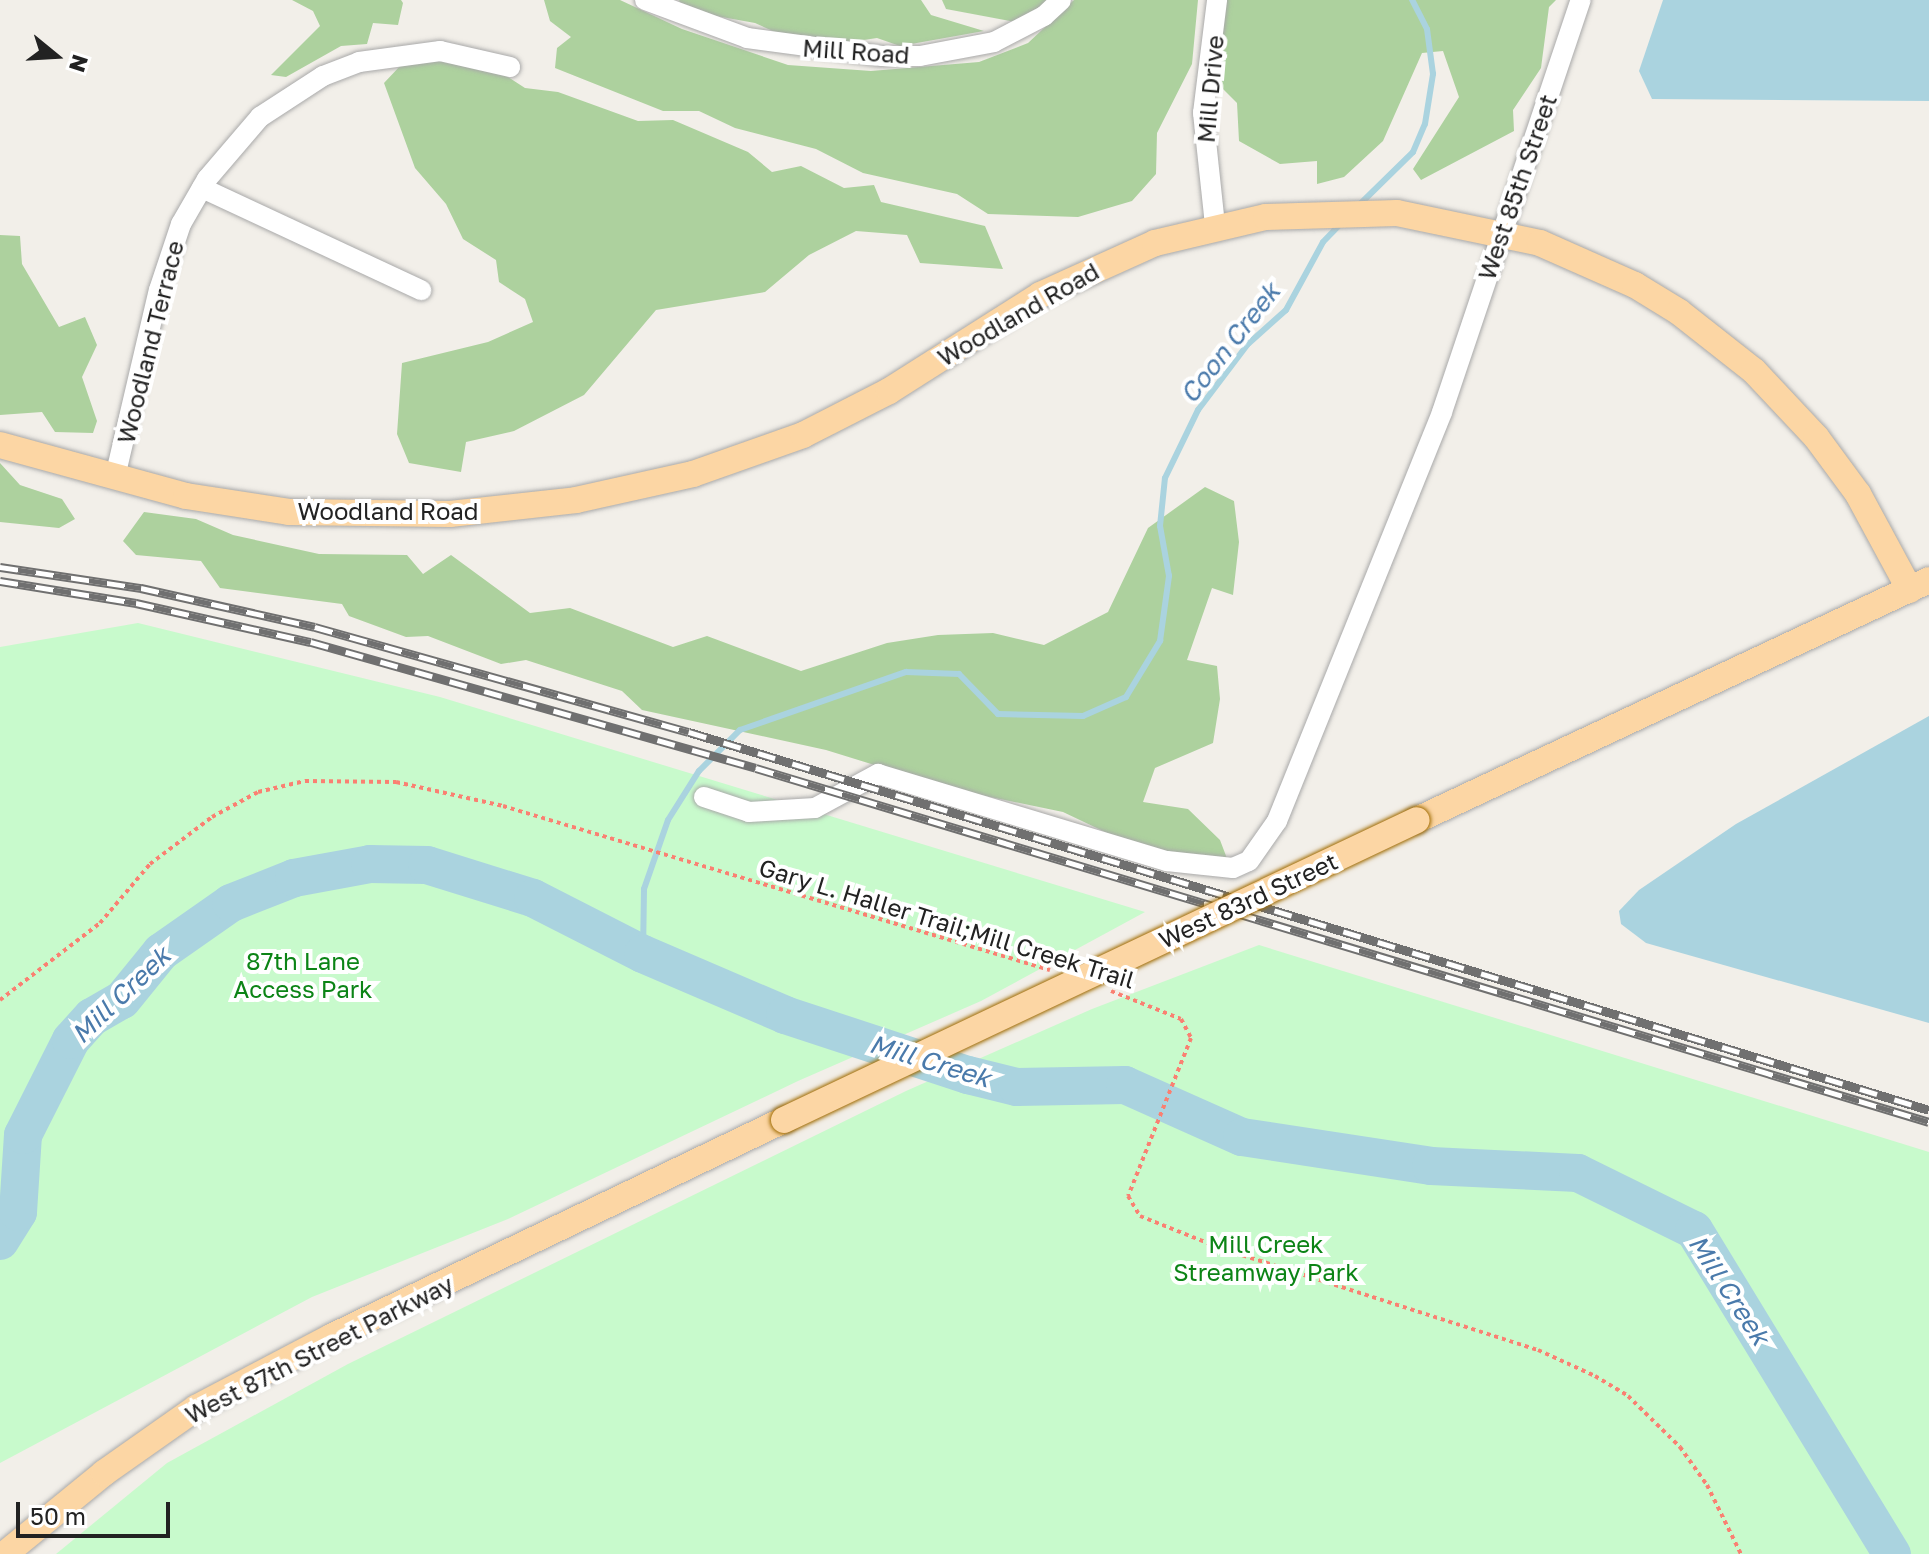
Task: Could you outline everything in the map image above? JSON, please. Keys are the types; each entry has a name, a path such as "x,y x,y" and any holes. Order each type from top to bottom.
{"main road":[{"name":"Woodland Road","path":"0,445 210,501 351,515 514,509 635,488 722,465 815,429 1086,271 1215,225 1266,217 1343,211 1420,216 1502,232 1581,259 1650,293 1754,371 1839,466 1919,585"},
{"name":"West 83rd Street","path":"570,1225 784,1120 1919,585"},
{"name":"West 87th Street Parkway","path":"5,1554 104,1473 196,1408 331,1337 570,1225"}],"street":[{"name":"Mill Road","path":"645,0 747,38 882,56 920,56 994,42 1044,16 1061,0"},
{"name":"Mill Drive","path":"1215,225 1203,150 1203,113 1217,0"},
{"name":"West 85th Street","path":"704,797 749,812 802,810 843,796 864,778 878,774 1167,861 1233,868 1249,861 1277,821 1442,412 1451,372 1581,0"},
{"name":"Woodland Terrace","path":"115,477 159,290 181,224 202,188 260,117 323,76 359,62 440,51 510,67"},
{"path":"202,188 421,290"}],"path":[{"name":"Gary L. Haller Trail;Mill Creek Trail","path":"0,1000 100,923 150,864 233,803 281,785 339,781 420,786 635,846 1054,971"},
{"name":"Gary L. Haller Trail;Mill Creek Trail","path":"1098,986 1181,1019 1191,1038 1132,1183 1130,1206 1155,1223 1480,1330 1595,1376 1628,1396 1680,1447 1707,1485 1741,1554"}],"green space":[{"path":"292,0 401,0 403,3 398,25 373,23 367,44 341,46 286,77 271,75 320,26 313,11"},
{"path":"544,0 620,0 682,29 788,65 871,71 979,62 1028,43 1074,0 1198,0 1192,64 1157,133 1156,174 1132,201 1078,217 988,214 957,194 863,173 816,149 735,128 699,111 663,111 555,68 557,48 571,37 550,21"},
{"path":"679,0 921,0 931,15 984,31 900,46 877,38 837,44 793,40 755,23 683,10"},
{"path":"942,0 1052,0 1020,23 946,9"},
{"path":"1224,0 1556,0 1549,7 1541,68 1513,110 1514,131 1421,180 1413,169 1459,97 1443,51 1422,53 1383,141 1344,177 1317,184 1317,161 1280,164 1239,141 1237,103 1219,85"},
{"path":"444,60 497,70 525,88 558,92 638,121 673,120 748,152 772,172 801,166 844,188 874,185 881,202 985,226 1003,269 920,263 907,235 856,231 809,255 765,292 656,310 584,395 514,431 466,442 461,472 409,463 397,434 402,363 488,342 533,322 525,299 499,282 496,260 463,239 446,204 415,168 384,83 401,65"},
{"path":"0,235 20,236 22,264 59,327 85,317 97,345 82,377 97,421 93,433 55,432 42,412 0,415"},
{"path":"0,463 20,485 62,499 75,519 59,528 0,522"},
{"path":"1205,487 1234,501 1239,542 1233,595 1212,588 1187,660 1217,666 1220,699 1213,743 1155,768 1143,802 1188,809 1220,840 1231,869 1124,841 1063,812 952,789 826,750 642,710 622,691 526,660 501,664 428,636 406,637 349,616 342,604 220,588 201,561 136,555 123,541 144,512 196,519 233,535 319,554 407,555 423,574 451,555 530,613 570,608 673,647 707,636 801,671 887,643 938,635 993,633 1044,645 1108,612 1148,528"},
{"name":"87th Lane Access Park","path":"138,623 440,697 1145,912 981,1001 798,1081 508,1219 312,1297 0,1463 0,647"},
{"name":"Mill Creek Streamway Park","path":"1259,945 1929,1152 1929,1554 56,1554 167,1463 348,1364 906,1091 1092,1009"}],"water":[{"path":"1663,0 1929,0 1929,101 1652,99 1639,71"},
{"path":"1929,716 1929,1023 1646,943 1621,924 1619,911 1639,890 1736,824"}],"waterway":[{"name":"Coon Creek","path":"1358,206 1413,152 1425,124 1433,74 1427,29 1412,0"},
{"name":"Coon Creek","path":"643,954 644,889 668,820 699,771 740,730 906,672 959,674 998,714 1083,716 1126,697 1160,641 1169,576 1160,526 1165,478 1198,410 1248,344 1286,310 1323,242 1342,222"},
{"name":"Mill Creek","path":"0,1241 18,1212 23,1135 71,1040 92,1017 122,1000 161,952 231,903 294,878 370,864 427,865 533,898 643,954 785,1015 968,1075 1017,1087 1125,1085 1242,1137 1431,1166 1578,1173 1694,1230 1892,1554"}],"railway":[{"path":"0,567 141,588 315,627 689,732 1929,1110"},
{"path":"0,581 136,603 311,642 756,768 1929,1122"}]}
